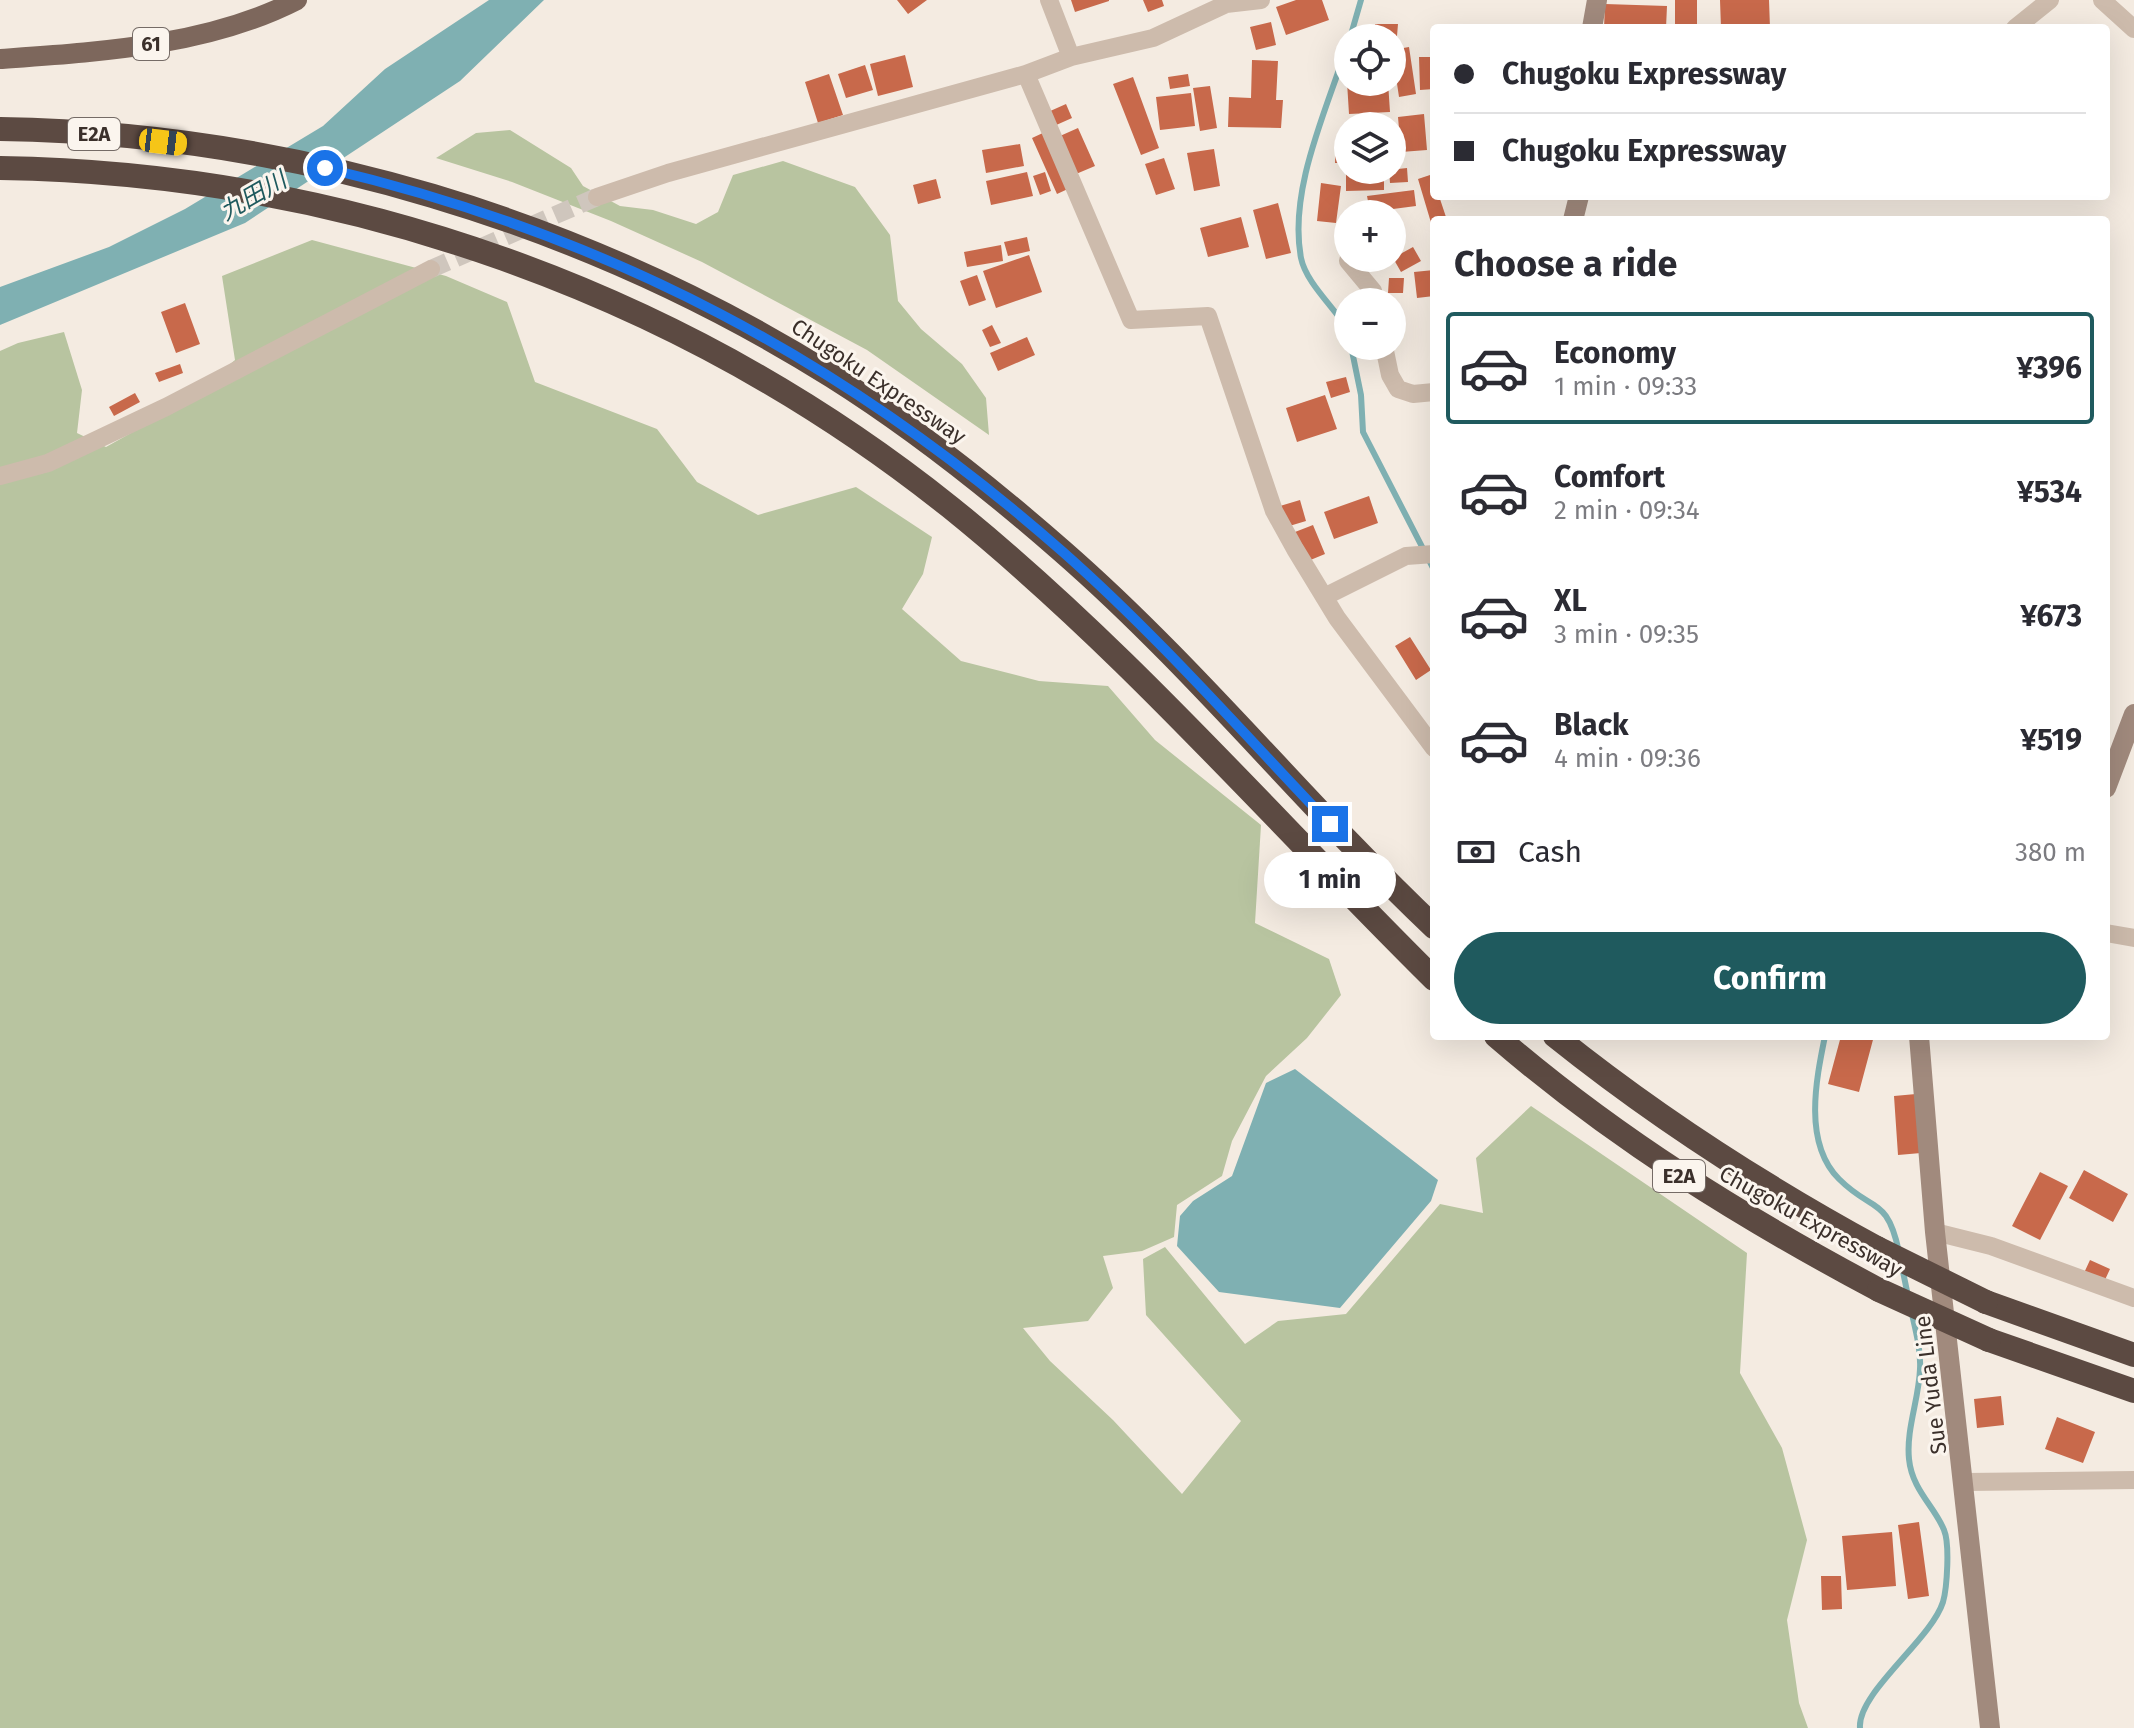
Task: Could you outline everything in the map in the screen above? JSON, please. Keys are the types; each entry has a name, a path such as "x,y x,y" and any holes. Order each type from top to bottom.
{"highway":[{"name":"Chugoku Expressway","path":"0,129 187,145 325,168 416,191 566,242 673,289 757,331 904,424 1065,553 1162,647 1372,868 1430,923"},
{"name":"E2A","path":"0,168 139,176 275,196 400,225 477,247 656,322 739,363 881,454 1016,564 1126,666 1430,975"},
{"name":"Chugoku Expressway","path":"1501,1040 1606,1125 1681,1178 1768,1231 1879,1290 1989,1340 2134,1391"},
{"name":"Chugoku Expressway","path":"1560,1040 1704,1147 1787,1200 1986,1302 2134,1355"}],"main road":[{"name":"61","path":"0,59 85,53 154,43 213,31 297,0"},
{"path":"1593,24 1597,0"},
{"path":"2110,777 2134,714"},
{"name":"Sue Yuda Line","path":"1919,1040 1935,1232 1966,1482 1990,1728"}],"street":[{"path":"1049,0 1071,57"},
{"path":"597,197 668,173 1026,74 1071,57 1153,38 1227,2 1261,0"},
{"path":"2020,24 2050,0"},
{"path":"2102,0 2134,29"},
{"path":"1026,74 1131,320 1208,316 1274,511 1324,597 1430,743"},
{"path":"0,476 48,463 166,407 431,269"},
{"path":"1357,272 1370,288"},
{"path":"1387,360 1390,375 1398,389 1413,394 1430,392"},
{"path":"1324,597 1406,556 1430,554"},
{"path":"2110,934 2134,938"},
{"path":"1935,1232 1991,1246 2134,1298"},
{"path":"1966,1482 2134,1480"}],"green space":[{"path":"510,130 571,168 583,186 620,206 653,210 696,224 718,212 733,175 783,161 855,187 890,235 898,301 921,329 962,364 986,398 989,435 867,350 702,262 611,221 512,182 436,158 476,133"},
{"path":"312,240 446,276 507,302 535,382 657,429 697,482 758,515 856,487 932,537 923,574 902,609 961,661 1039,681 1108,686 1155,740 1261,825 1255,923 1329,959 1341,995 1307,1038 1266,1076 1232,1141 1222,1176 1177,1205 1174,1237 1142,1251 1103,1256 1113,1288 1088,1321 1023,1328 1050,1361 1113,1420 1182,1494 1241,1421 1146,1315 1143,1259 1165,1247 1245,1344 1278,1321 1346,1314 1440,1204 1483,1213 1476,1158 1531,1106 1747,1253 1740,1373 1782,1448 1807,1540 1787,1620 1799,1703 1808,1728 0,1728 0,351 18,343 64,332 82,390 77,433 106,447 181,405 235,360 222,276"}],"water":[{"name":"九田川","path":"489,0 544,0 460,81 245,223 0,325 0,287 109,247 185,209 323,126 385,69"},
{"path":"1295,1069 1438,1180 1431,1201 1340,1308 1219,1292 1177,1246 1180,1216 1193,1201 1232,1176 1266,1083"}],"building":[{"path":"897,0 927,0 908,14"},
{"path":"1071,0 1109,0 1109,1 1075,12"},
{"path":"1143,0 1162,0 1164,6 1148,12"},
{"path":"1296,0 1322,0 1329,20 1286,35 1276,7"},
{"path":"1675,0 1697,0 1697,24 1675,24"},
{"path":"1720,0 1769,0 1770,24 1721,24"},
{"path":"1605,4 1667,6 1666,24 1604,24"},
{"path":"1271,22 1276,45 1256,50 1250,27"},
{"path":"1409,47 1416,94 1406,96 1406,48"},
{"path":"905,55 913,87 878,96 870,64"},
{"path":"1419,57 1430,57 1430,89 1420,90"},
{"path":"1252,60 1278,61 1276,100 1283,100 1281,128 1228,127 1229,97 1251,98"},
{"path":"865,65 873,90 846,98 838,74"},
{"path":"829,74 843,115 818,123 805,82"},
{"path":"1188,74 1190,86 1170,89 1168,77"},
{"path":"1133,77 1159,148 1141,155 1113,84"},
{"path":"1210,86 1217,128 1200,131 1193,88"},
{"path":"1191,93 1195,126 1160,130 1156,97"},
{"path":"1348,96 1389,96 1390,112 1349,112"},
{"path":"1066,104 1072,118 1054,126 1048,112"},
{"path":"1424,114 1427,150 1406,152 1406,116"},
{"path":"1078,128 1095,166 1076,174 1060,136"},
{"path":"1045,132 1070,188 1057,194 1032,138"},
{"path":"1020,144 1024,166 986,173 982,150"},
{"path":"1214,149 1220,186 1194,191 1187,153"},
{"path":"1164,158 1175,189 1156,195 1145,164"},
{"path":"1027,172 1033,196 991,205 986,181"},
{"path":"1045,172 1051,191 1040,195 1033,176"},
{"path":"1430,175 1430,200 1440,200 1446,216 1430,216 1430,219 1418,179"},
{"path":"936,179 941,198 918,204 913,185"},
{"path":"1321,183 1341,186 1339,200 1334,200 1334,223 1317,221"},
{"path":"1346,184 1384,184 1384,190 1346,191"},
{"path":"1414,190 1416,206 1406,207 1406,200 1368,200 1367,196"},
{"path":"1278,203 1291,253 1266,259 1253,210"},
{"path":"1241,217 1249,247 1208,257 1200,228"},
{"path":"1027,237 1030,251 1008,256 1004,242"},
{"path":"1001,245 1003,261 967,267 964,252"},
{"path":"1413,247 1421,261 1406,269 1406,251"},
{"path":"1029,255 1042,292 996,308 983,271"},
{"path":"1430,270 1430,296 1417,298 1414,272"},
{"path":"977,275 986,300 969,306 960,281"},
{"path":"1389,278 1404,278 1403,288 1388,288"},
{"path":"185,303 200,344 176,353 161,312"},
{"path":"992,325 1001,343 990,347 982,330"},
{"path":"1027,337 1035,355 998,371 990,353"},
{"path":"180,364 183,373 159,382 155,373"},
{"path":"1346,377 1350,392 1331,398 1326,382"},
{"path":"135,393 140,402 114,416 109,407"},
{"path":"1325,395 1337,429 1297,442 1286,408"},
{"path":"1369,496 1378,523 1334,539 1324,512"},
{"path":"1300,500 1306,521 1286,527 1280,506"},
{"path":"1313,525 1325,554 1308,561 1295,532"},
{"path":"1410,637 1430,671 1416,680 1395,646"},
{"path":"1840,1040 1873,1040 1859,1092 1828,1084"},
{"path":"1916,1094 1921,1153 1898,1155 1894,1096"},
{"path":"2084,1170 2128,1194 2113,1222 2069,1198"},
{"path":"2040,1172 2068,1186 2040,1240 2012,1226"},
{"path":"2090,1260 2110,1269 2104,1282 2084,1273"},
{"path":"2001,1396 2004,1425 1977,1428 1974,1399"},
{"path":"2057,1417 2095,1432 2083,1463 2045,1449"},
{"path":"1919,1522 1929,1596 1908,1599 1898,1525"},
{"path":"1892,1532 1896,1586 1847,1590 1842,1536"},
{"path":"1821,1576 1841,1576 1842,1609 1822,1610"}],"waterway":[{"path":"1354,24 1361,0"},
{"path":"1334,84 1305,177 1298,232 1304,267 1334,311"},
{"path":"1354,360 1361,395 1363,432 1430,562"},
{"path":"1824,1040 1815,1110 1820,1148 1839,1179 1884,1213 1899,1252"},
{"path":"1902,1267 1908,1296"},
{"path":"1860,1728 1862,1714 1870,1699 1936,1617 1946,1587 1944,1530 1914,1480 1909,1459 1909,1436 1920,1369 1912,1314"}],"tunnel":[{"path":"431,269 597,197"}],"route":[{"path":"325,168 416,191 580,247 757,331 834,377 904,424 1065,553 1162,647 1330,824"}]}
